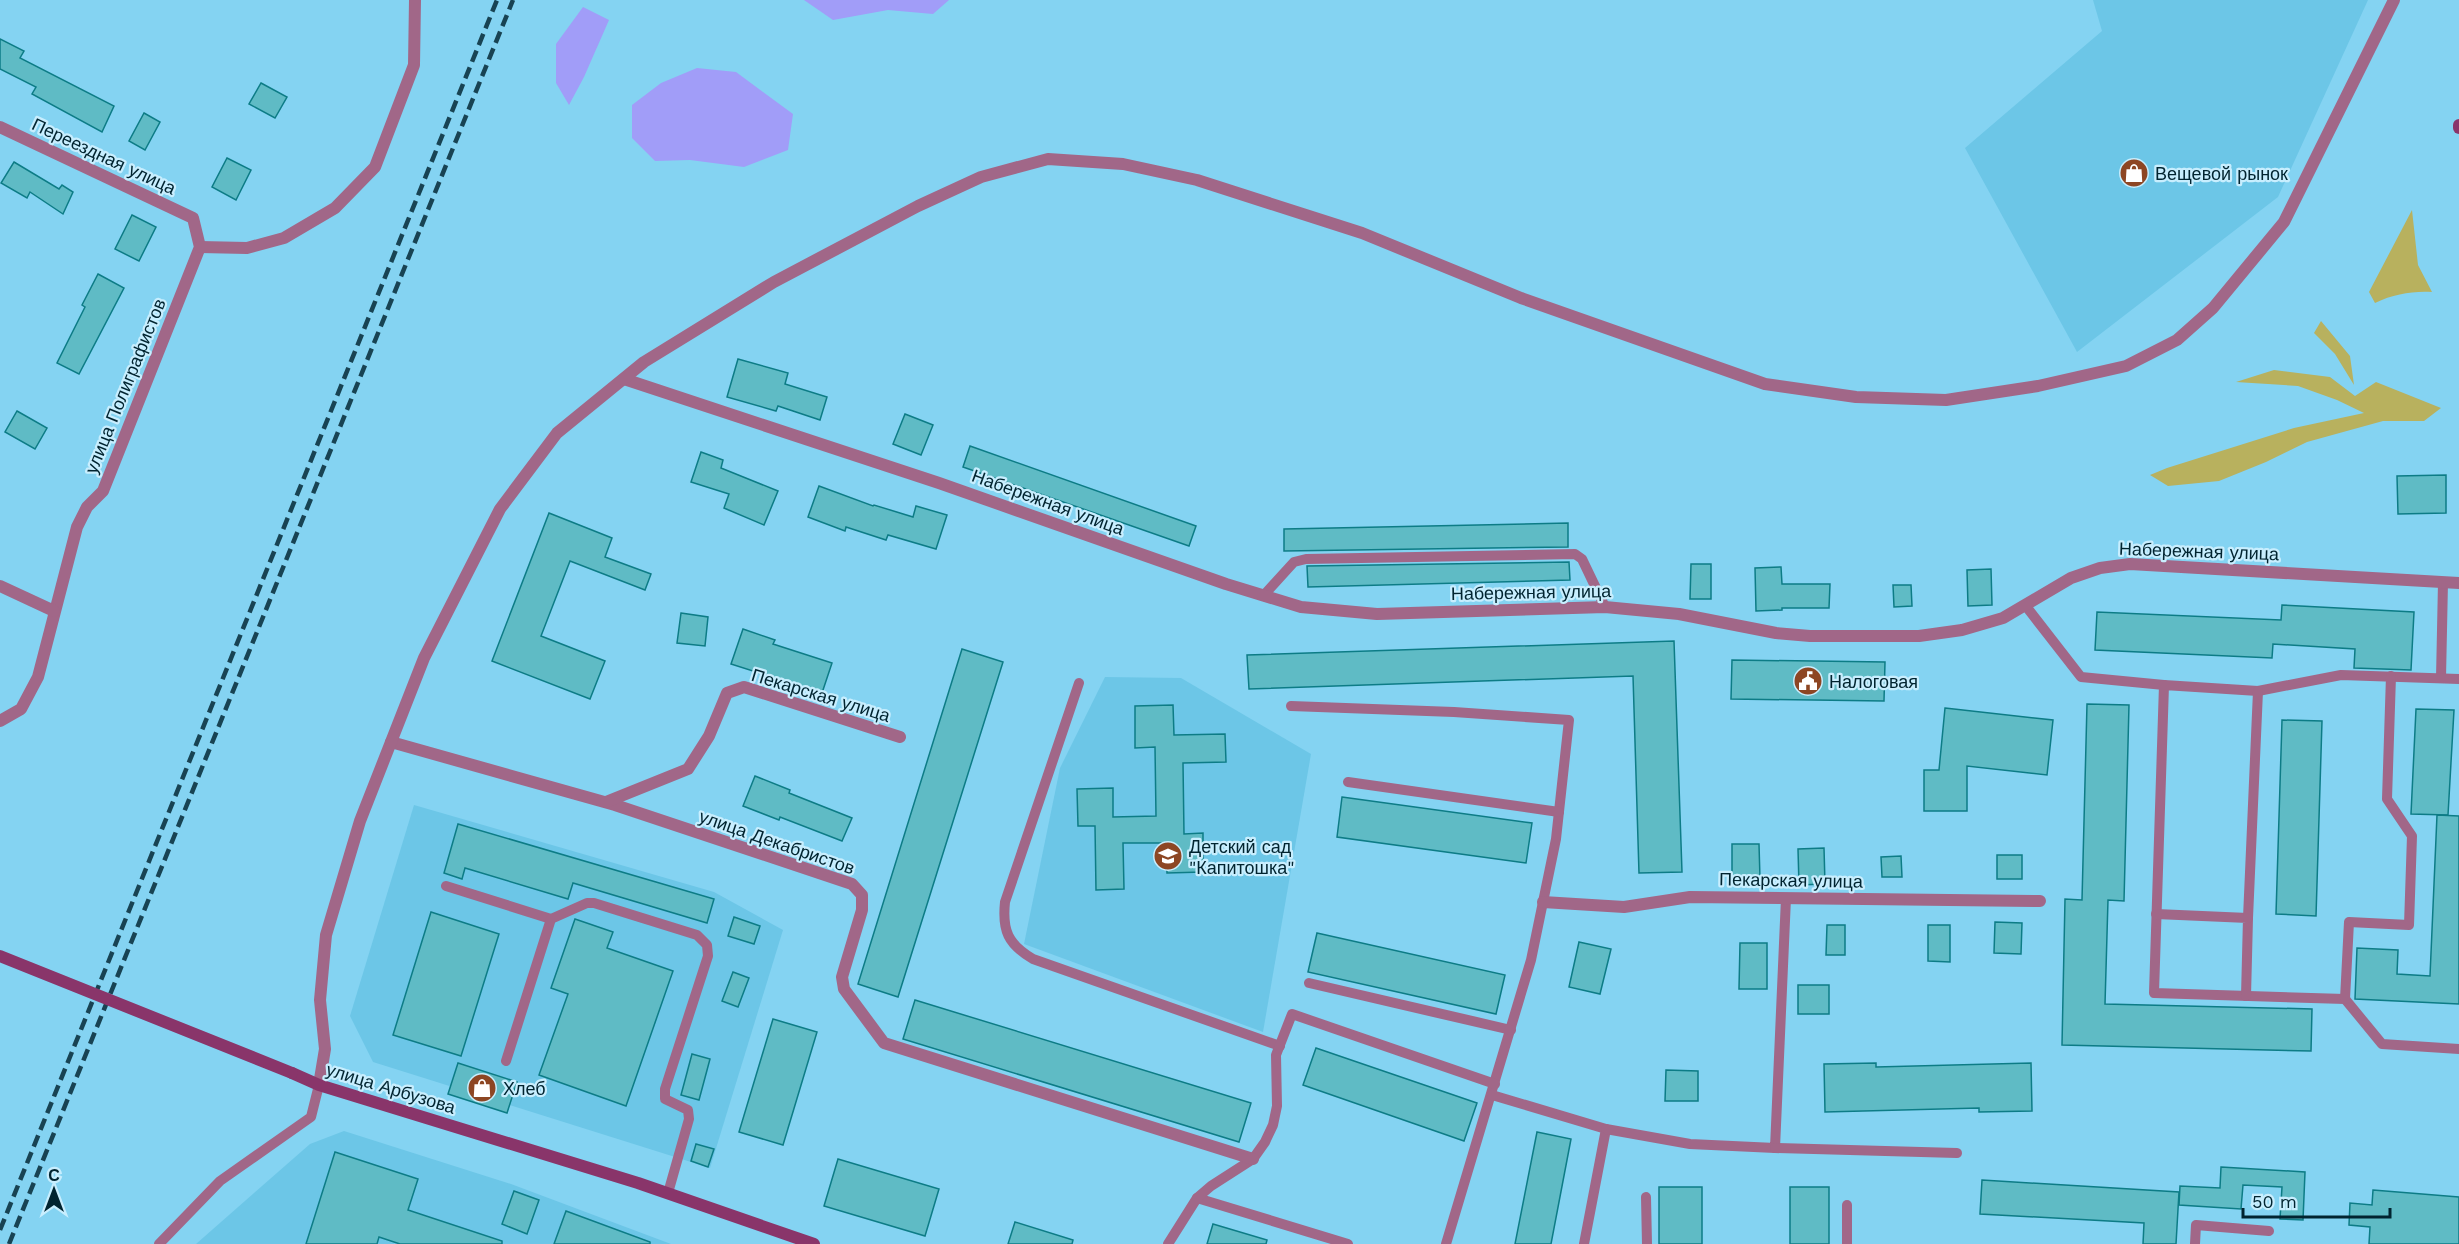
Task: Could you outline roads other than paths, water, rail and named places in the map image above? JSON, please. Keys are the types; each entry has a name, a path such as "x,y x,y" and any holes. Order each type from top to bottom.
{"street":[{"path":"200,247 247,248 284,238 335,208 375,167 414,65 415,0"},
{"path":"319,1085 325,1049 320,1000 326,935 360,821 424,658 500,509 557,433 644,362 774,282 918,206 981,177 1048,159 1123,165 1197,180 1362,233 1521,298 1765,384 1856,397 1946,400 2038,386 2126,366 2177,340 2213,308 2284,222 2394,0"},
{"name":"Переездная улица","path":"0,127 193,218 200,247"},
{"name":"улица Полиграфистов","path":"0,721 21,709 38,677 77,527 87,507 103,490 200,247"},
{"name":"Набережная улица","path":"624,379 939,483 1263,596 1301,607 1377,614 1605,607 1678,614 1787,634 1919,636 1962,630 2003,618 2071,578 2100,568 2130,564 2459,583"},
{"path":"0,586 54,611"},
{"name":"Пекарская улица","path":"606,802 688,769 709,736 727,693 744,687 900,737"},
{"name":"улица Декабристов","path":"391,742 606,802 852,884 862,895 862,910 842,977 844,989 884,1043 1253,1159"},
{"name":"Пекарская улица","path":"1543,902 1624,907 1690,897 2040,901"},
{"name":"улица Арбузова","path":"0,956 319,1085 668,1193 814,1244"}],"lane":[{"path":"1263,596 1294,562 1306,559 1575,554 1582,559 1605,607"},
{"path":"2441,678 2444,582"},
{"path":"2025,605 2081,677 2164,685 2258,690 2341,675 2459,679"},
{"path":"2391,676 2387,799 2412,836 2409,925 2349,922 2345,999 2382,1044 2459,1049"},
{"path":"1079,683 1005,902 1006,931 1011,943 1033,959 1280,1046"},
{"path":"2164,685 2154,993 2345,999"},
{"path":"2246,996 2258,690"},
{"path":"1291,706 1454,712 1569,720 1556,839 1531,960 1446,1244"},
{"path":"1348,782 1559,812"},
{"path":"446,886 551,919 587,903 594,903 697,935 707,945 708,956 665,1089 665,1099 688,1110 689,1119 668,1193"},
{"path":"1775,1148 1786,898"},
{"path":"2156,914 2248,918"},
{"path":"506,1061 551,919"},
{"path":"1309,983 1511,1030"},
{"path":"1168,1244 1197,1198 1211,1186 1253,1159 1265,1142 1273,1125 1278,1088 1276,1055 1292,1014 1606,1129 1690,1144 1957,1153"},
{"path":"159,1244 220,1180 310,1117 319,1085"},
{"path":"1584,1244 1606,1129"},
{"path":"1646,1197 1647,1244"},
{"path":"1197,1198 1347,1244"},
{"path":"1847,1205 1847,1244"},
{"path":"2195,1244 2196,1225 2269,1231"}],"railway":[{"path":"0,1230 497,0"},
{"path":"9,1244 513,0"}],"place":[{"name":"Вещевой рынок","path":"2134,173"},
{"name":"Налоговая","path":"1808,681"},
{"name":"Детский сад \"Капитошка\"","path":"1168,856"},
{"name":"Хлеб","path":"482,1088"}]}
